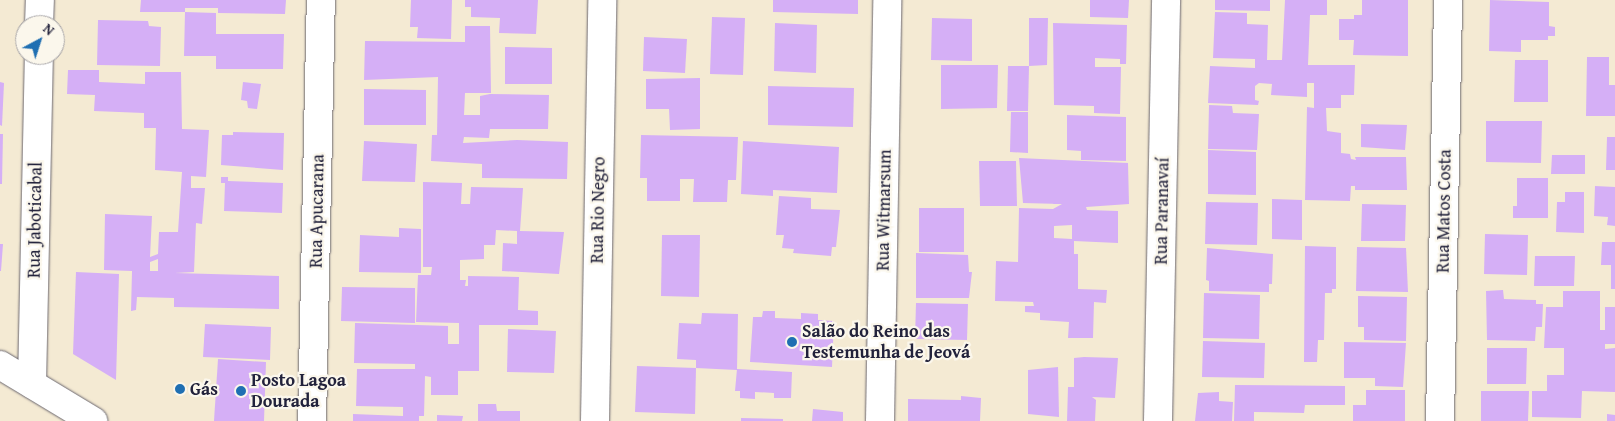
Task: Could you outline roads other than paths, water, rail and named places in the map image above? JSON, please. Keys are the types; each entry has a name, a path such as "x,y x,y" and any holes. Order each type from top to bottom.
{"street":[{"path":"39,15 40,0"},
{"name":"Rua Apucarana","path":"312,421 321,0"},
{"name":"Rua Rio Negro","path":"594,421 602,0"},
{"name":"Rua Witmarsum","path":"880,421 887,0"},
{"name":"Rua Paranavaí","path":"1158,421 1166,0"},
{"name":"Rua Matos Costa","path":"1440,421 1448,0"},
{"name":"Rua Jaboticabal","path":"32,384 39,65"},
{"path":"0,365 93,421"}],"place":[{"name":"Salão do Reino das Testemunha de Jeová","path":"792,342"},
{"name":"Gás","path":"180,389"},
{"name":"Posto Lagoa Dourada","path":"241,391"}]}
